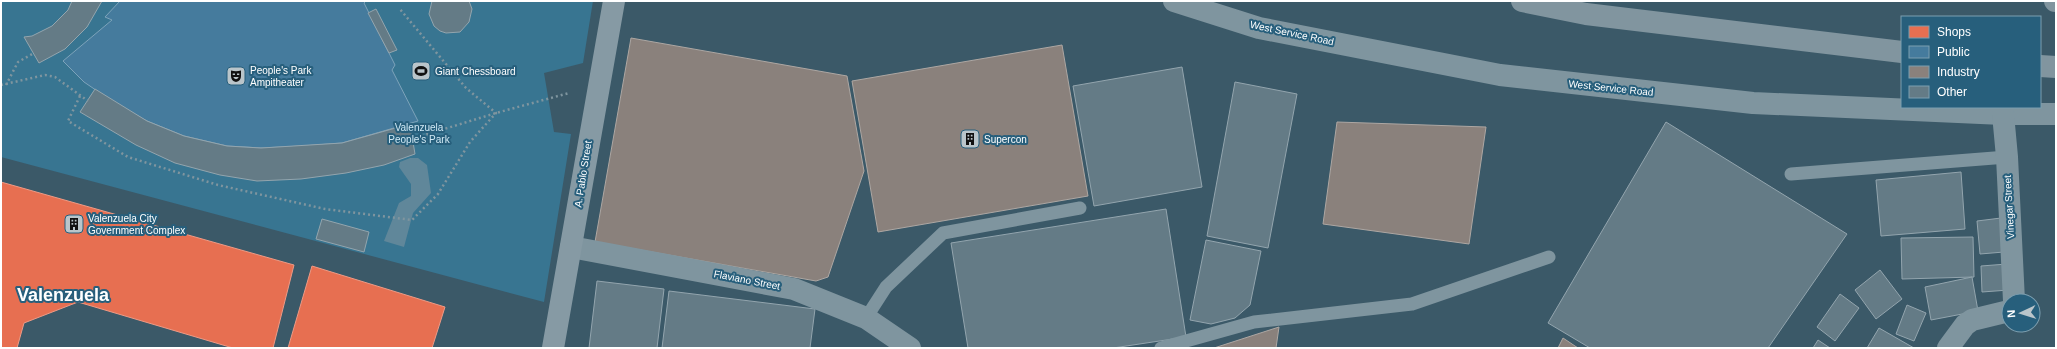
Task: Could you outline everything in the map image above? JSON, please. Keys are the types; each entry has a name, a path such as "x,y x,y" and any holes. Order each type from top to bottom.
{"highway":[{"path":"1522,1 1586,14 1901,52"},
{"path":"2041,66 2056,67"}],"street":[{"name":"A. Pablo Street","path":"553,348 598,85 614,1"},
{"name":"West Service Road","path":"1174,1 1259,28 1500,75 1753,103 2003,114 2056,114"},
{"name":"Vinegar Street","path":"2003,114 2007,157 2014,293"},
{"name":"Flaviano Street","path":"571,247 794,289 866,318 910,348"},
{"path":"1948,348 1965,325 1972,320 2001,313"}],"lane":[{"path":"1790,174 2007,157"},
{"path":"866,318 886,287 943,233 1080,208"},
{"path":"1161,348 1254,322 1412,304 1549,257"}],"path":[{"path":"399,8 466,88 496,113"},
{"path":"6,85 18,62 34,53"},
{"path":"1,85 45,75 55,77 88,101"},
{"path":"412,139 496,113 598,85"},
{"path":"80,96 68,121 128,157 218,185 325,209 390,216 412,220 438,194 470,142 496,113"}],"green space":[{"name":"Valenzuela People's Park","path":"1,1 593,1 583,63 544,73 554,132 571,134 544,302 1,157"}],"shaded area":[{"path":"410,158 418,158 427,165 431,193 413,213 404,247 384,241 399,203 411,196 411,184 399,167 400,162"}],"building: Shops":[{"name":"Valenzuela City Government Complex","path":"1,182 294,265 273,348 233,348 78,302 24,323 17,348 1,348"},
{"path":"312,266 445,307 432,348 288,348"}],"building: Public":[{"name":"People's Park Ampitheater","path":"120,1 366,1 364,3 395,65 392,70 418,121 342,143 302,146 261,148 227,146 184,136 147,121 112,101 84,82 63,61 112,20 105,17"}],"building: Industry":[{"path":"631,38 847,76 864,171 828,277 816,281 595,242"},
{"name":"Supercon","path":"1062,45 1088,196 878,232 852,81"},
{"path":"1337,122 1486,127 1469,244 1323,224"},
{"path":"1279,327 1276,348 1214,348"},
{"path":"1563,338 1578,348 1558,348"}],"building: Other":[{"path":"72,1 102,1 87,27 65,49 39,63 24,37 32,36 52,26 68,10"},
{"path":"432,1 469,1 472,9 469,22 460,32 446,33 440,31 434,26 429,14"},
{"path":"376,9 397,50 389,53 368,13"},
{"path":"1182,67 1202,187 1094,206 1073,86"},
{"path":"1235,82 1297,94 1268,248 1207,236"},
{"path":"95,89 147,121 184,136 227,146 261,148 342,143 410,124 415,154 384,165 346,173 301,179 257,181 220,175 175,163 136,145 80,112"},
{"path":"1666,122 1847,234 1768,348 1590,348 1548,323"},
{"path":"1961,172 1965,229 1881,236 1876,180"},
{"path":"1166,209 1186,337 1113,348 968,348 951,243"},
{"path":"2001,218 2004,252 1980,254 1977,221"},
{"path":"322,219 369,232 364,252 316,239"},
{"path":"1973,237 1974,277 1902,279 1901,238"},
{"path":"1206,240 1261,251 1250,305 1235,318 1211,324 1190,320"},
{"path":"2007,264 2009,290 1982,292 1981,266"},
{"path":"1880,270 1902,299 1876,319 1855,290"},
{"path":"1972,277 1978,311 1931,320 1925,287"},
{"path":"597,281 664,289 657,348 589,348"},
{"path":"669,291 815,309 810,348 662,348"},
{"path":"1840,294 1859,308 1835,341 1817,327"},
{"path":"1907,305 1926,313 1914,341 1896,334"},
{"path":"1879,328 1914,348 1867,348"},
{"path":"1818,340 1830,348 1813,348"}],"place":[{"name":"Giant Chessboard","path":"421,71"},
{"name":"People's Park Ampitheater","path":"236,76"},
{"name":"Supercon","path":"970,139"},
{"name":"Valenzuela City Government Complex","path":"74,224"}],"district":[{"name":"Valenzuela","path":"63,295"}]}
